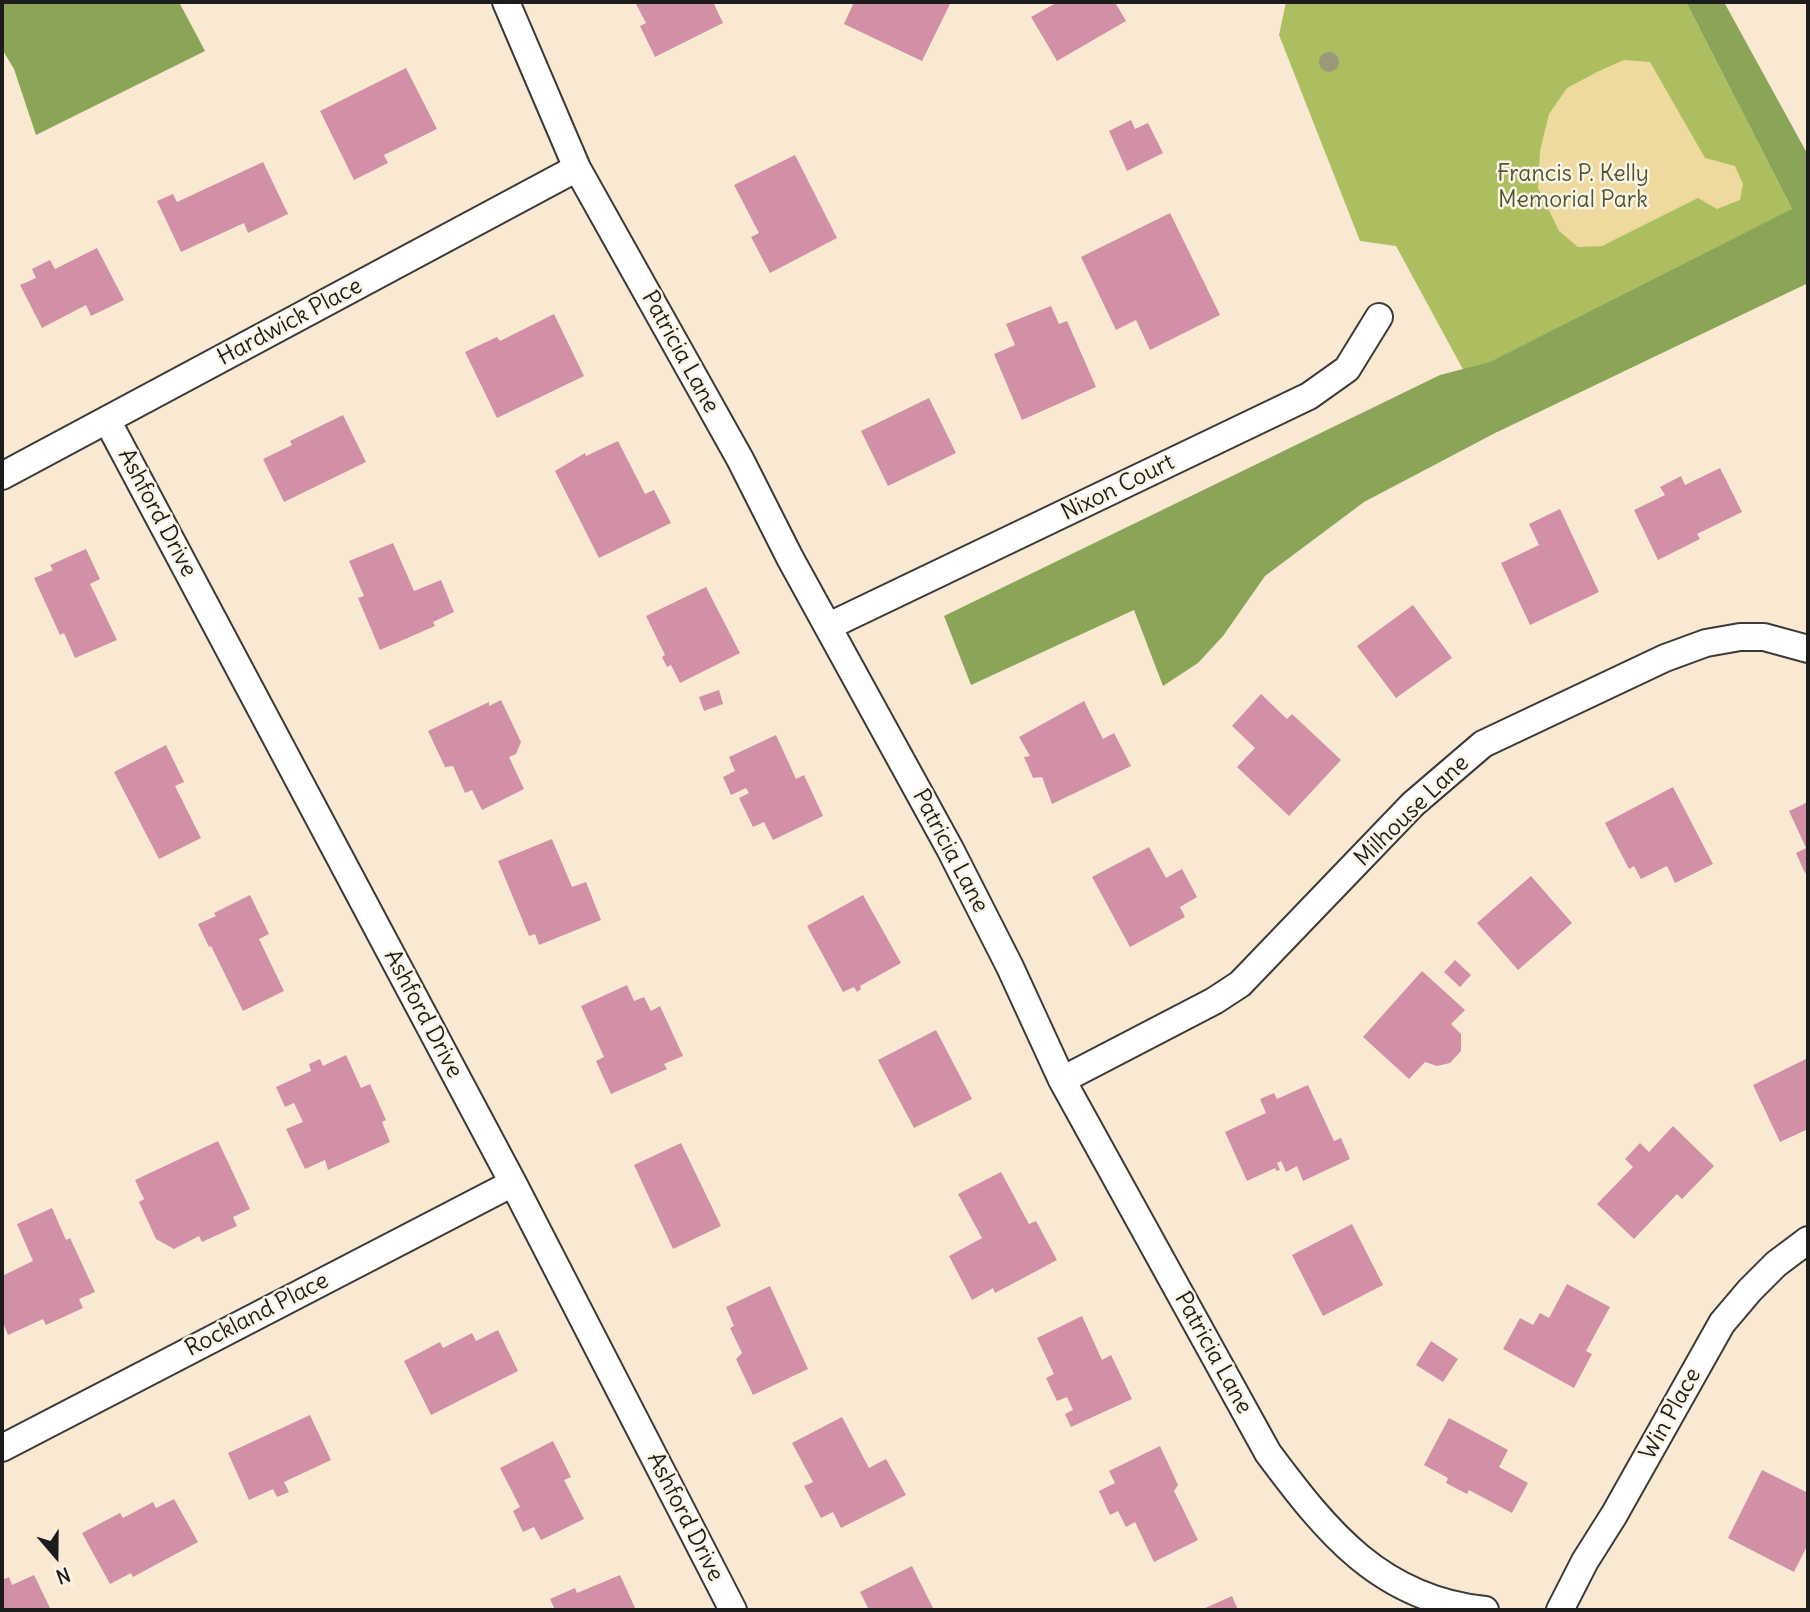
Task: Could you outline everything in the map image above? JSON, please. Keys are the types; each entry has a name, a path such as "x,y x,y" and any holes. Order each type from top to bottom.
{"street":[{"name":"Patricia Lane","path":"506,2 577,168 740,459 790,558 950,849 1010,967 1062,1080 1268,1453 1311,1510 1346,1546 1384,1577 1424,1598 1485,1610"},
{"name":"Hardwick Place","path":"2,475 577,168"},
{"name":"Nixon Court","path":"829,626 1309,396 1347,369 1379,317"},
{"name":"Ashford Drive","path":"107,420 513,1183 733,1610"},
{"name":"Milhouse Lane","path":"1062,1080 1214,1001 1240,984 1413,804 1483,744 1665,658 1706,643 1740,637 1764,637 1808,649"},
{"name":"Rockland Place","path":"2,1448 513,1183"},
{"name":"Win Place","path":"1560,1610 1585,1561 1614,1515 1722,1323 1776,1264 1808,1240"}],"green space":[{"path":"2,2 179,2 205,51 36,135 14,69 2,49"},
{"name":"Francis P. Kelly Memorial Park","path":"1286,2 1686,2 1795,215 1808,283 1497,432 1396,246 1360,241 1279,35"},
{"path":"1686,2 1724,2 1808,155 1808,283 1497,432 1364,502 1265,576 1223,636 1198,663 1163,686 1134,610 971,685 944,616 1440,375 1490,362 1792,209"}],"sand":[{"path":"1624,60 1650,62 1705,158 1735,166 1743,184 1740,200 1717,209 1698,198 1602,246 1578,247 1559,231 1538,188 1540,151 1549,114 1567,88"}],"building":[{"path":"635,2 713,2 723,23 655,57 640,26 646,23"},
{"path":"854,2 951,2 922,61 844,24"},
{"path":"1053,2 1120,2 1116,4 1126,21 1057,61 1031,17 1054,4"},
{"path":"406,68 437,129 384,155 388,163 354,180 320,111"},
{"path":"1131,120 1135,129 1148,123 1163,153 1127,171 1109,131"},
{"path":"795,155 837,238 770,273 751,237 759,233 734,185"},
{"path":"263,162 288,214 248,233 244,223 181,252 157,201 173,194 177,202"},
{"path":"1170,213 1220,315 1150,350 1136,320 1116,330 1081,257"},
{"path":"97,248 124,300 91,316 86,305 42,328 20,285 36,278 32,269 50,260 55,269"},
{"path":"1051,306 1059,324 1067,321 1096,387 1022,420 994,354 1015,345 1006,324"},
{"path":"554,314 584,376 497,418 465,352 497,337 500,341"},
{"path":"929,398 956,453 888,486 861,431"},
{"path":"343,415 366,462 284,502 263,459 292,445 290,441"},
{"path":"618,441 645,494 654,490 671,523 599,558 555,471 585,453 586,456"},
{"path":"1720,468 1742,512 1697,534 1700,539 1658,560 1634,510 1665,495 1660,487 1681,476 1685,485"},
{"path":"1560,509 1599,592 1530,625 1501,563 1539,545 1529,524"},
{"path":"393,543 414,591 441,580 454,612 433,622 435,626 380,650 358,598 364,596 349,561"},
{"path":"86,549 100,579 90,584 117,640 75,658 64,633 60,635 34,578 53,570 50,565"},
{"path":"706,587 740,653 680,683 671,665 667,667 662,657 665,655 646,616"},
{"path":"1413,605 1452,658 1396,698 1357,646"},
{"path":"719,690 723,704 704,711 699,697"},
{"path":"1261,694 1287,719 1292,714 1341,760 1289,816 1237,767 1255,748 1232,726"},
{"path":"501,700 521,742 516,754 509,757 524,789 482,810 472,790 465,793 453,766 445,767 428,731 489,702 489,706"},
{"path":"1084,701 1103,739 1114,733 1131,766 1052,804 1042,777 1033,778 1024,757 1030,756 1019,737"},
{"path":"776,735 796,779 804,775 823,816 773,840 764,822 753,827 739,798 749,793 746,788 731,795 723,777 735,771 729,757"},
{"path":"166,745 184,782 175,786 201,838 159,859 114,772"},
{"path":"1673,787 1713,864 1675,883 1667,866 1641,879 1634,866 1629,869 1605,823"},
{"path":"1808,802 1808,871 1805,873 1796,853 1806,848 1789,811"},
{"path":"552,839 572,887 586,882 601,920 539,945 535,934 529,936 498,861"},
{"path":"1149,847 1166,878 1182,869 1197,897 1180,907 1185,917 1130,947 1092,877"},
{"path":"1531,876 1572,923 1518,970 1477,923"},
{"path":"250,895 269,934 259,939 284,991 243,1011 198,924"},
{"path":"863,895 901,963 860,986 861,989 857,992 854,987 843,992 807,926"},
{"path":"1455,960 1471,975 1460,987 1444,972"},
{"path":"1422,971 1465,1010 1451,1024 1461,1034 1461,1051 1450,1063 1437,1066 1425,1062 1409,1079 1363,1037"},
{"path":"627,985 634,1001 644,997 651,1011 660,1006 683,1056 664,1064 667,1069 611,1094 596,1061 604,1057 581,1006"},
{"path":"936,1030 972,1099 914,1128 878,1060"},
{"path":"346,1055 361,1088 370,1084 386,1120 382,1122 390,1142 328,1170 325,1160 305,1169 286,1129 303,1122 294,1103 285,1107 276,1087 311,1071 309,1064 320,1059 323,1066"},
{"path":"1808,1058 1808,1129 1780,1142 1753,1085"},
{"path":"1308,1085 1334,1141 1341,1138 1350,1159 1303,1181 1297,1166 1286,1172 1281,1161 1277,1163 1280,1170 1276,1171 1275,1168 1247,1181 1225,1132 1266,1113 1260,1099 1274,1093 1277,1099"},
{"path":"1673,1126 1714,1166 1682,1199 1677,1194 1634,1239 1597,1204 1633,1167 1625,1159 1640,1143 1649,1152"},
{"path":"218,1141 250,1209 233,1217 237,1226 202,1242 199,1236 174,1249 156,1239 139,1202 144,1199 135,1180"},
{"path":"681,1143 721,1226 673,1249 634,1165"},
{"path":"1001,1172 1029,1224 1036,1221 1057,1260 995,1293 993,1288 972,1300 949,1256 982,1238 958,1194"},
{"path":"52,1208 66,1240 70,1238 95,1292 79,1299 83,1308 46,1325 43,1319 8,1335 2,1320 2,1276 33,1261 17,1224"},
{"path":"1352,1224 1383,1285 1323,1316 1292,1255"},
{"path":"1567,1284 1610,1307 1586,1351 1592,1354 1574,1388 1503,1349 1520,1318 1533,1325 1540,1313 1549,1318"},
{"path":"770,1286 808,1369 753,1395 736,1359 742,1353 730,1328 734,1326 726,1307"},
{"path":"1082,1316 1102,1360 1111,1355 1132,1399 1071,1427 1065,1414 1073,1410 1067,1397 1057,1401 1046,1378 1054,1374 1037,1338"},
{"path":"498,1330 518,1371 431,1415 404,1361 440,1342 443,1348 472,1333 476,1341"},
{"path":"1431,1341 1458,1359 1443,1382 1416,1365"},
{"path":"310,1415 331,1460 284,1482 289,1492 277,1497 273,1489 249,1500 228,1453"},
{"path":"842,1417 869,1468 886,1459 906,1495 841,1528 833,1512 821,1518 804,1486 813,1482 792,1443"},
{"path":"1449,1418 1508,1450 1499,1467 1528,1483 1512,1513 1469,1490 1467,1494 1446,1483 1448,1478 1424,1465"},
{"path":"553,1441 571,1477 564,1480 584,1519 541,1540 534,1527 523,1532 513,1511 520,1507 500,1468"},
{"path":"1160,1446 1178,1485 1174,1491 1198,1540 1154,1562 1135,1522 1126,1527 1118,1511 1110,1515 1099,1491 1115,1483 1109,1471"},
{"path":"1762,1470 1808,1493 1808,1544 1794,1572 1728,1538"},
{"path":"174,1499 198,1542 133,1577 131,1573 110,1584 82,1533 120,1513 123,1518 153,1502 156,1508"},
{"path":"912,1566 934,1610 869,1610 860,1592"},
{"path":"34,1575 51,1610 2,1610 2,1580 9,1577 12,1585"},
{"path":"620,1575 636,1610 555,1610 550,1599 575,1588 577,1593"},
{"path":"1232,1596 1238,1610 1201,1610"}]}
